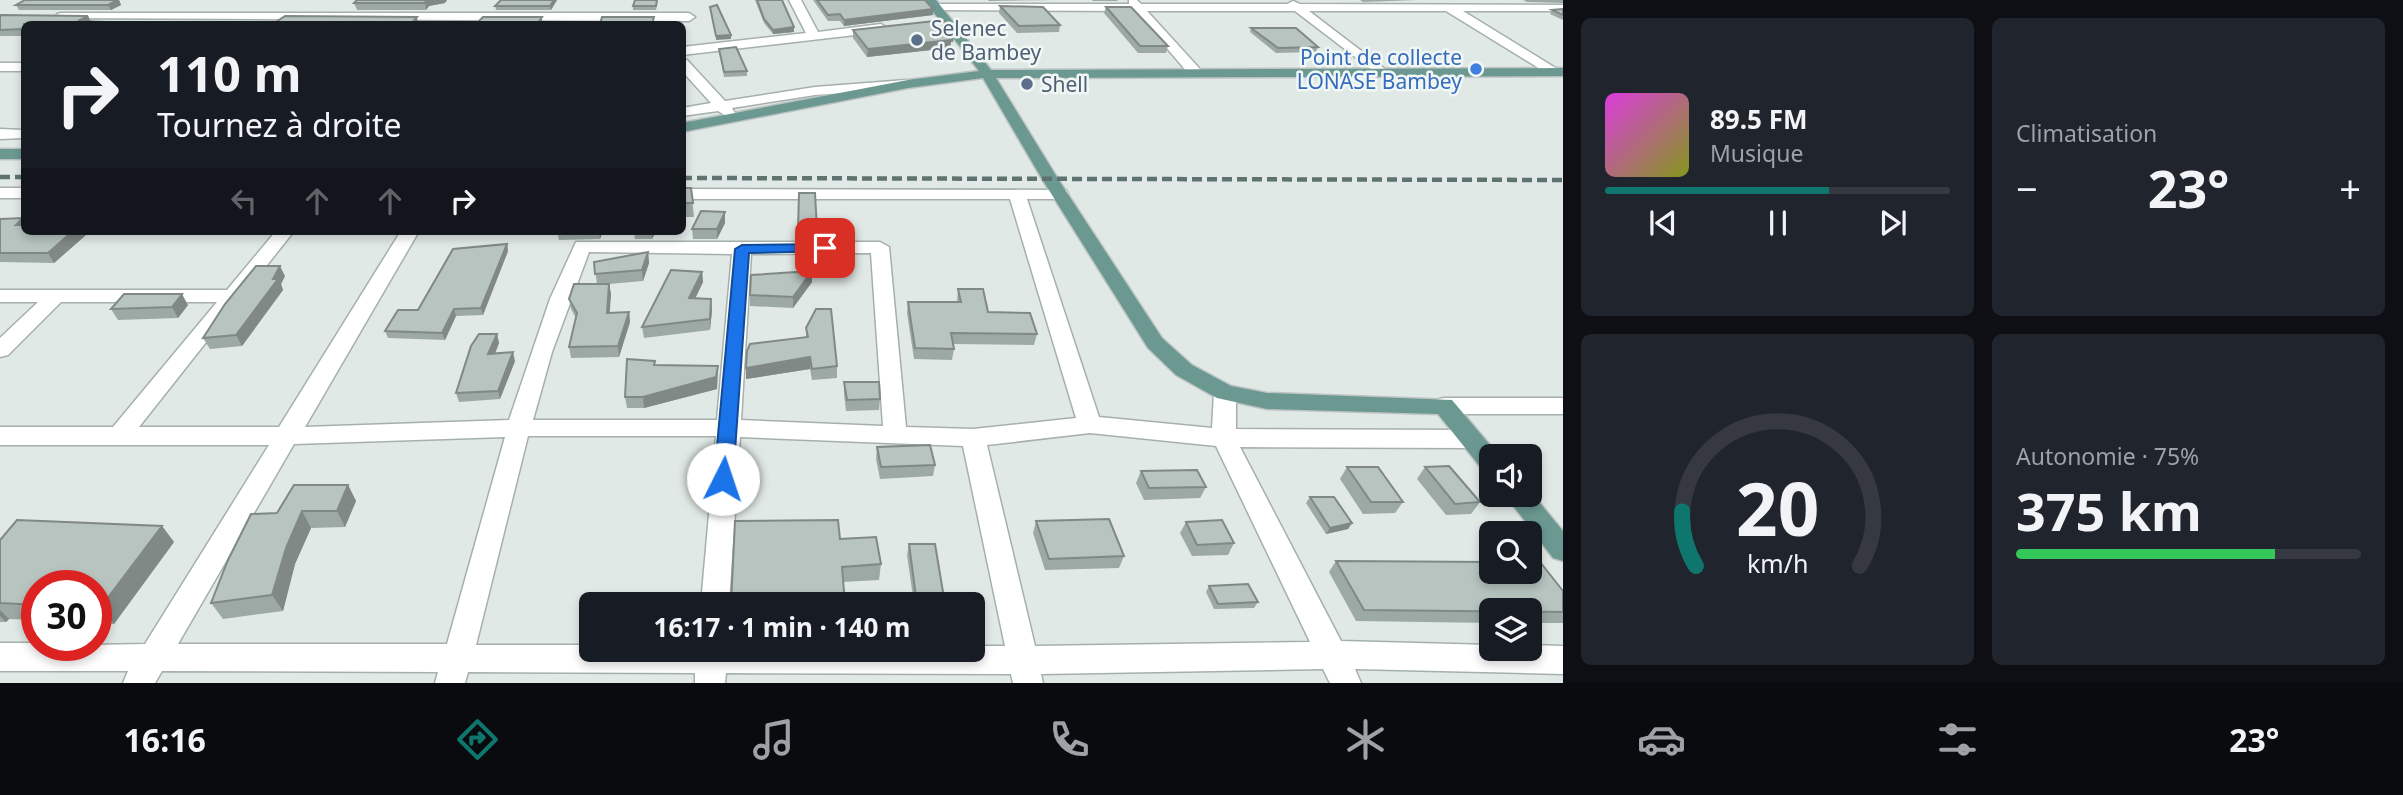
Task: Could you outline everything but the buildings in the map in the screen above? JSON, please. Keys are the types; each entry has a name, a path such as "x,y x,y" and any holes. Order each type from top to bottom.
{"main road":[{"path":"938,12 987,74 1155,343 1185,370 1225,393 1267,401 1444,406 1479,449"},
{"path":"686,127 908,84 987,74 1194,71 1559,72"},
{"path":"0,154 21,154"},
{"path":"1528,507 1563,550"}],"street":[{"path":"310,17 329,0"},
{"path":"42,16 310,17 447,21 464,0"},
{"path":"685,0 693,33 686,44"},
{"path":"796,0 814,36"},
{"path":"1435,0 1559,72"},
{"path":"938,12 1005,4 1563,8"},
{"path":"1134,4 1194,71"},
{"path":"1293,4 1380,72"},
{"path":"188,21 211,5"},
{"path":"686,33 814,36 895,27"},
{"path":"0,67 21,67"},
{"path":"686,67 732,119"},
{"path":"686,111 815,91 908,84"},
{"path":"0,134 21,134"},
{"path":"0,193 21,193"},
{"path":"686,194 1060,194"},
{"path":"1017,194 1090,425"},
{"path":"118,436 282,235"},
{"path":"146,670 408,235"},
{"path":"454,671 518,428 561,294 582,246 742,249 880,247 895,434"},
{"path":"716,592 742,249"},
{"path":"0,296 232,296"},
{"path":"0,350 57,296"},
{"path":"1225,393 1224,438 1346,683"},
{"path":"1444,406 1563,406"},
{"path":"0,436 286,436 518,428 727,428 972,438 1090,425 1224,438 1471,439"},
{"path":"972,438 1025,672"},
{"path":"0,657 146,670 454,671 711,664 1025,672 1331,655 1563,660"}],"railway":[{"path":"0,177 21,177"},
{"path":"686,178 1563,180"}],"place":[{"name":"Selenec de Bambey","path":"917,40"},
{"name":"Point de collecte LONASE Bambey","path":"1476,69"},
{"name":"Shell","path":"1027,84"}],"route":[{"path":"723,479 742,249 825,248"}]}
